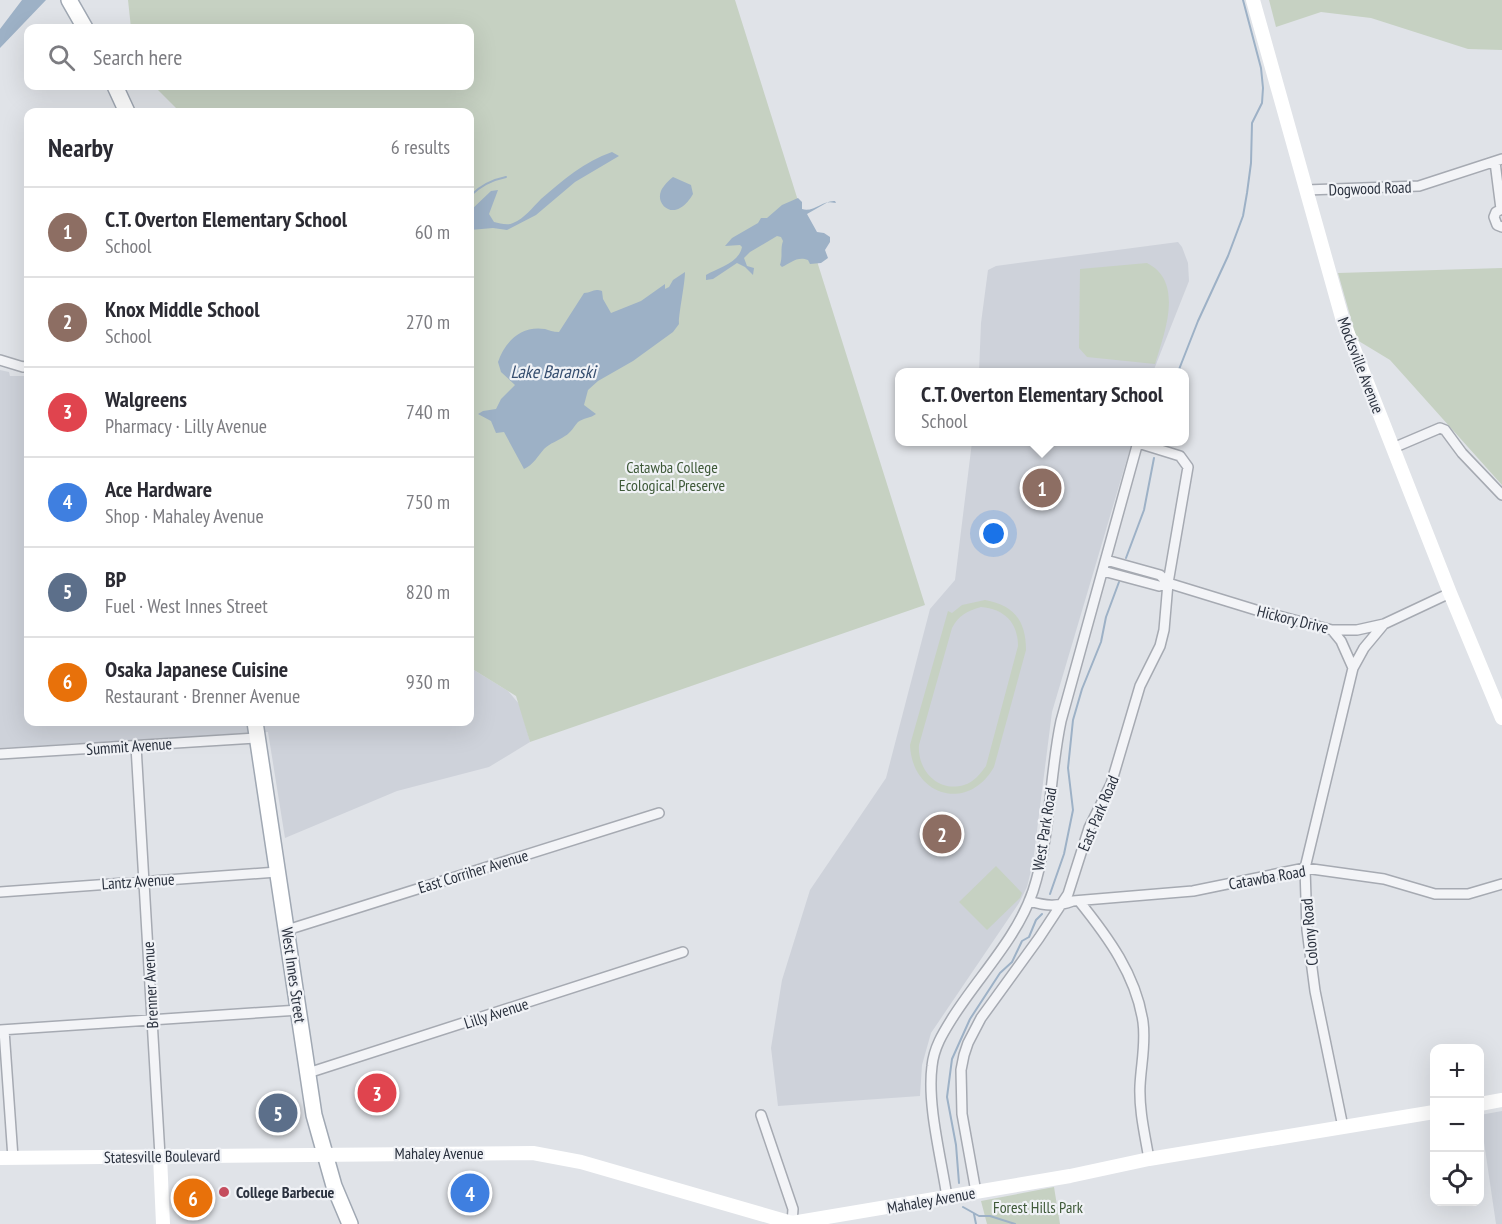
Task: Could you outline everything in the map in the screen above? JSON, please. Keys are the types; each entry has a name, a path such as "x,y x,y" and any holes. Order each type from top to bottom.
{"main road":[{"path":"70,1 84,24"},
{"path":"117,90 125,108"},
{"name":"West Innes Street","path":"256,726 288,930 314,1115 334,1186 350,1224"}],"street":[{"name":"Mocksville Avenue","path":"1253,0 1343,321 1449,592 1502,718"},
{"name":"Dogwood Road","path":"1306,190 1419,186 1499,161"},
{"path":"1499,161 1502,209 1496,212 1494,220 1502,227"},
{"path":"0,360 24,367"},
{"path":"1393,448 1440,428 1445,430 1462,453 1502,495"},
{"name":"West Park Road","path":"947,1197 931,1095 932,1065 936,1045 966,995 1010,937 1029,901 1044,840 1060,721 1137,446"},
{"name":"East Park Road","path":"976,1192 962,1114 961,1070 968,1043 981,1018 1068,894 1089,828 1114,777 1140,686 1160,646 1164,630 1168,583 1188,466 1180,456 1150,446"},
{"name":"Hickory Drive","path":"1106,560 1160,575 1168,583 1332,630 1357,630 1384,624 1449,592"},
{"name":"Hickory Drive","path":"1103,571 1159,586 1168,583"},
{"name":"Colony Road","path":"1342,1128 1315,991 1307,930 1305,868 1353,668 1364,648 1384,624"},
{"path":"1332,630 1341,641 1353,668"},
{"name":"Summit Avenue","path":"0,754 257,738"},
{"name":"Brenner Avenue","path":"136,746 164,1224"},
{"name":"East Corriher Avenue","path":"288,930 659,813"},
{"name":"Catawba Road","path":"1029,901 1061,906 1079,901 1193,891 1305,868 1384,879 1435,894 1468,894 1502,884"},
{"name":"Lantz Avenue","path":"0,892 277,872"},
{"path":"1079,901 1108,937 1122,961 1139,1005 1143,1022 1144,1056 1140,1106 1149,1159"},
{"name":"Lilly Avenue","path":"308,1073 683,952"},
{"path":"7,1158 2,1030 152,1018 299,1010"},
{"path":"1484,1103 1502,1100"},
{"name":"Mahaley Avenue","path":"324,1154 543,1154 581,1162 792,1223 1070,1176 1149,1159 1430,1113"},
{"path":"761,1115 793,1209 792,1223"},
{"name":"Statesville Boulevard","path":"7,1158 324,1154"}],"shaded area":[{"path":"1178,242 1188,263 1189,281 1155,368 979,368 981,323 988,270 996,266"},
{"path":"0,370 9,372 10,376 24,376 24,726 474,726 474,670 508,691 520,705 530,742 489,767 397,791 285,838 268,732 0,748"},
{"path":"972,446 1131,446 1052,712 1033,862 1027,887 1019,903 931,1033 922,1065 920,1096 778,1106 771,1048 782,980 810,890 886,778 930,609 955,580"},
{"path":"1502,1111 1502,1224 1496,1224 1484,1142 1484,1114"}],"green space":[{"name":"Catawba College Ecological Preserve","path":"128,0 735,0 925,605 530,742 516,696 474,670 474,108 176,108 158,90 474,90 474,24 131,24"},
{"path":"1269,0 1502,0 1502,50 1468,49 1371,18 1321,12 1276,27"},
{"path":"1147,263 1159,272 1166,283 1169,295 1166,324 1155,364 1087,357 1079,348 1080,269"},
{"path":"1502,268 1502,485 1390,360 1357,340 1338,273"},
{"path":"985,600 1011,610 1024,631 1026,650 994,767 983,781 970,790 957,794 931,787 920,776 913,762 910,745 948,611 952,613 962,605","holes":["981,607 989,608 1008,618 1015,630 1018,646 986,766 968,784 955,787 946,786 926,771 919,754 919,745 952,628 968,612"]},
{"path":"996,866 1022,893 1020,898 987,930 959,902"},
{"name":"Forest Hills Park","path":"1054,1187 1060,1224 987,1224 981,1201"}],"water":[{"path":"22,0 46,0 0,48 0,29"},
{"path":"612,152 619,156 575,182 536,215 507,230 493,228 474,230 474,207 491,191 498,190 489,214 494,222 511,224 525,216 558,185 592,161"},
{"path":"673,177 691,185 693,194 688,202 676,210 664,207 660,200 663,187"},
{"path":"798,198 802,202 802,209 806,210 826,202 835,201 836,203 828,202 807,214 817,232 830,237 825,250 828,258 821,263 810,264 808,260 797,259 782,267 780,265 783,241 777,236 744,258 747,266 754,268 753,275 737,263 713,279 706,280 706,275 732,261 740,253 742,247 740,245 725,246 732,238 758,223 761,218 767,218 782,205"},
{"name":"Lake Baranski","path":"685,272 679,324 673,332 588,390 584,405 596,414 578,422 569,433 546,447 533,463 524,469 504,432 496,433 491,421 478,414 496,409 501,399 515,385 501,372 498,362 505,347 516,336 529,330 537,328 559,332 584,293 602,291 603,299 611,313 641,301 665,284 665,289 669,287 673,280"}],"waterway":[{"path":"1180,368 1228,256 1243,216 1247,193 1251,163 1252,123 1262,103 1263,88 1261,68 1243,0"},
{"path":"474,192 486,184 506,177"},
{"path":"1126,558 1144,510 1154,458"},
{"path":"1050,894 1064,854 1073,810 1068,768 1073,720 1082,689 1101,642 1106,617 1119,582"},
{"path":"959,1183 956,1145 947,1097 952,1059 970,1019 1000,973 1012,962 1022,941 1029,937 1036,920 1042,914"},
{"path":"963,1207 979,1216 990,1216 1015,1224"},
{"path":"974,1214 976,1224"}],"place":[{"name":"C.T. Overton Elementary School","path":"1042,488"},
{"name":"Knox Middle School","path":"942,834"},
{"name":"Walgreens","path":"377,1093"},
{"name":"BP","path":"278,1113"},
{"name":"College Barbecue","path":"224,1192"},
{"name":"Ace Hardware","path":"470,1193"},
{"name":"Osaka Japanese Cuisine","path":"193,1198"}]}
